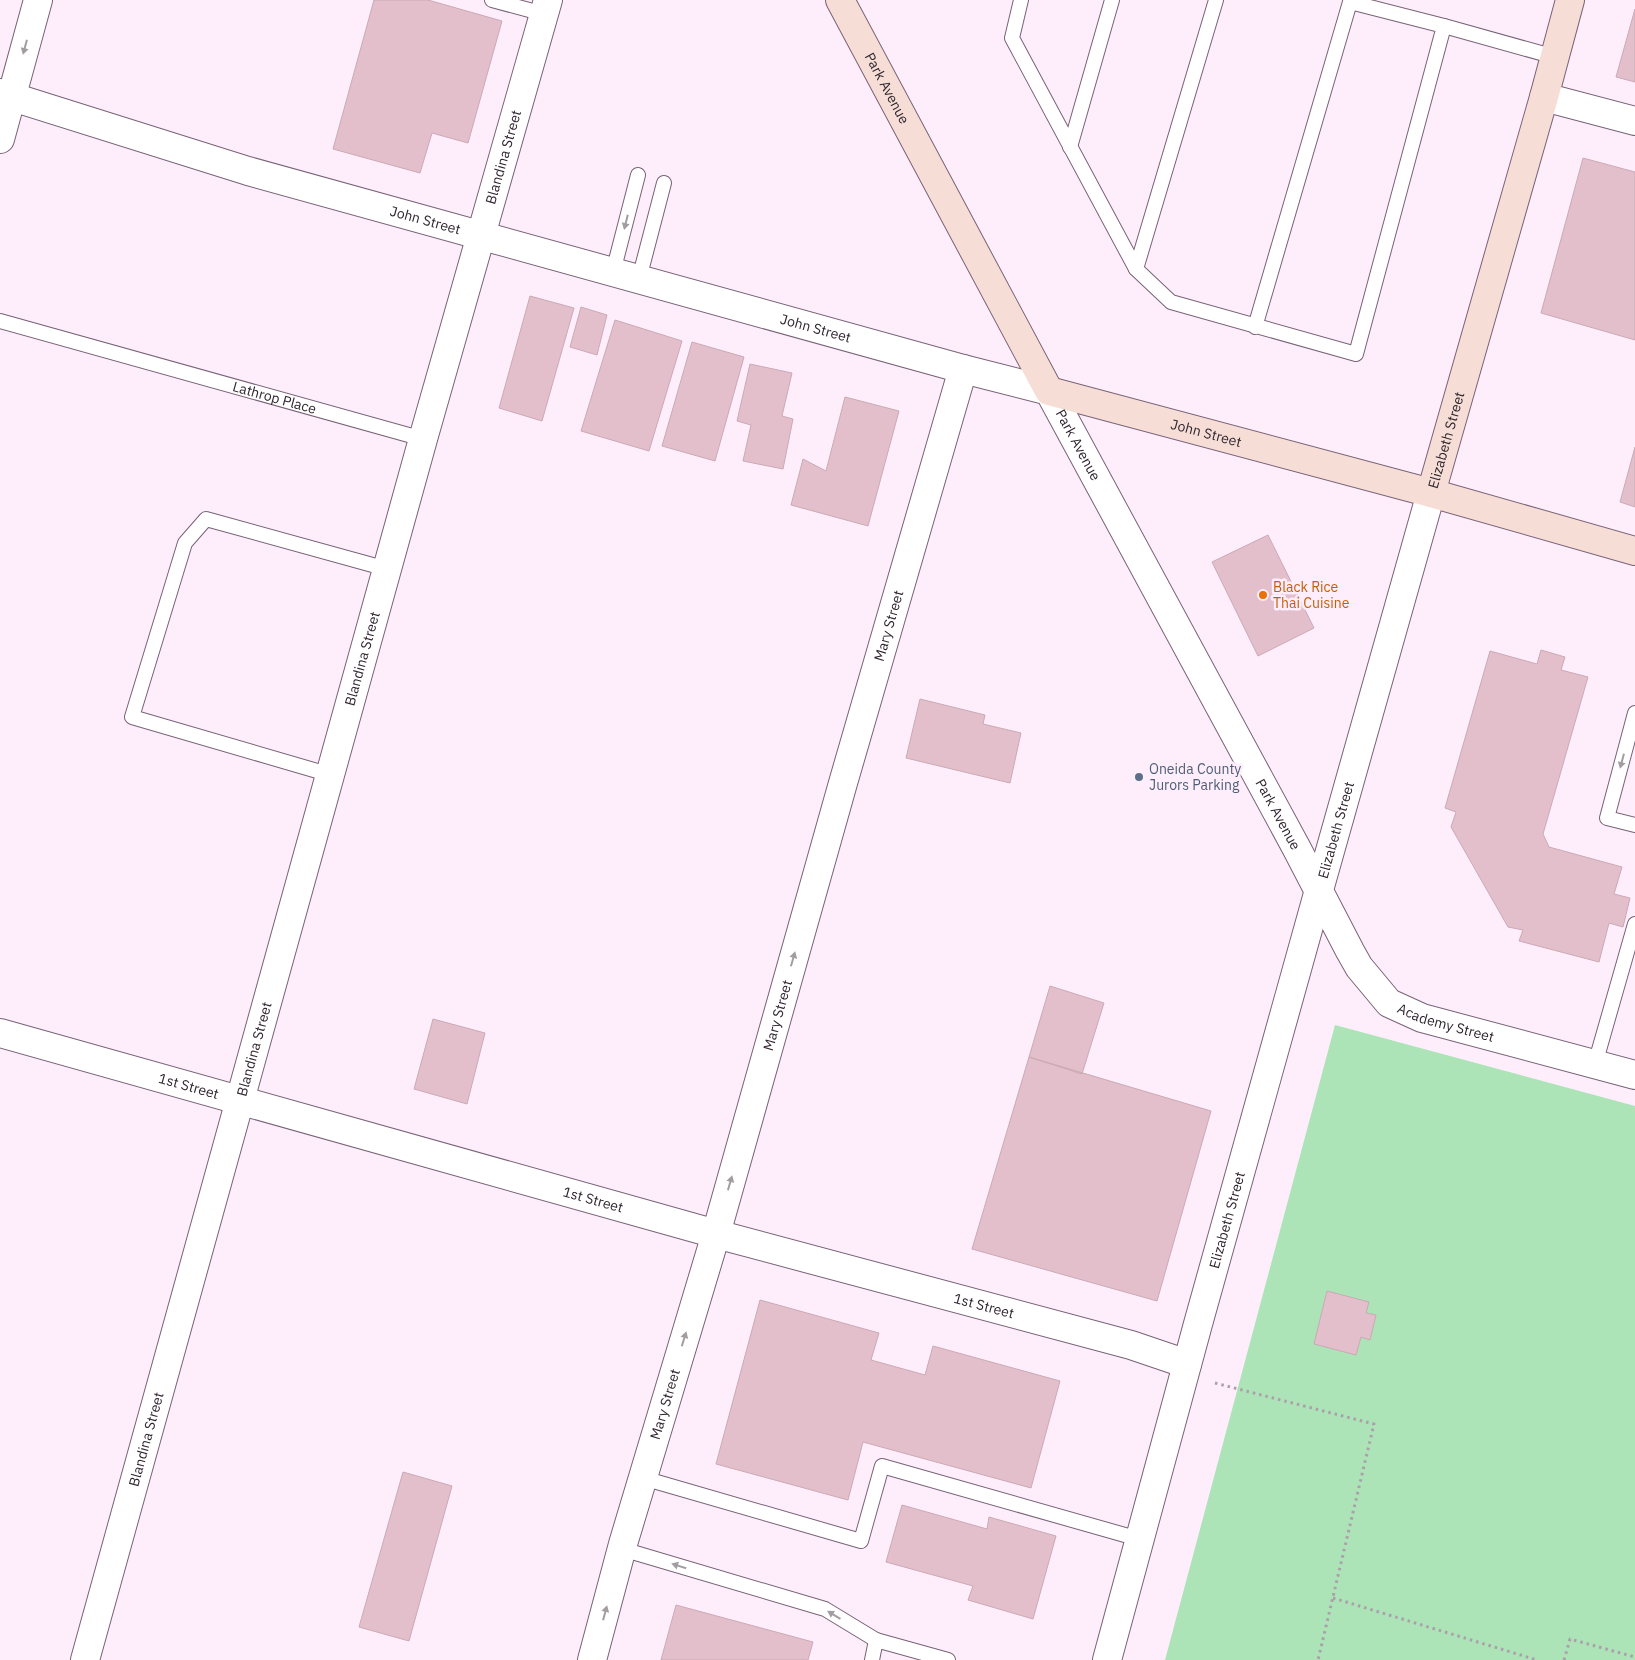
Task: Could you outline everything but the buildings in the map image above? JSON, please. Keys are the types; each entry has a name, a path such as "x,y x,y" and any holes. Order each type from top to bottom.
{"street":[{"path":"0,139 6,95 38,0"},
{"name":"Elizabeth Street","path":"1107,1660 1185,1369 1570,0"},
{"name":"Park Avenue","path":"842,1 1049,391 1319,890"},
{"name":"Blandina Street","path":"85,1660 387,569 546,7"},
{"name":"John Street","path":"6,95 248,172 964,369 1431,493 1635,551"},
{"path":"1544,97 1635,121"},
{"name":"Mary Street","path":"592,1660 622,1549 716,1234 843,783 964,369"},
{"name":"Academy Street","path":"1319,890 1359,967 1389,1003 1422,1018 1635,1074"},
{"name":"1st Street","path":"0,1033 716,1234 1131,1345 1185,1369"}],"lane":[{"path":"492,0 546,7"},
{"path":"1021,0 1012,38 1136,269 1171,302 1356,354 1444,26"},
{"path":"1070,147 1112,0"},
{"path":"1136,269 1216,0"},
{"path":"1255,326 1350,2 1555,57"},
{"path":"613,272 638,175"},
{"path":"640,279 664,183"},
{"name":"Lathrop Place","path":"0,321 423,440"},
{"path":"330,775 132,718 185,543 206,519 387,569"},
{"path":"1635,714 1607,818 1635,825"},
{"path":"1595,1064 1635,924"},
{"path":"643,1478 861,1541 882,1466 1140,1540"},
{"path":"622,1549 825,1610 876,1640 948,1660"},
{"path":"872,1660 876,1640"}],"path":[{"path":"1185,1369 1374,1424 1318,1660"},
{"path":"1333,1598 1538,1660"},
{"path":"1564,1660 1570,1639 1635,1657"}],"green space":[{"path":"1335,1025 1635,1106 1635,1660 1165,1660"}],"place":[{"name":"Black Rice Thai Cuisine","path":"1263,595"},
{"name":"Oneida County Jurors Parking","path":"1139,777"}]}
